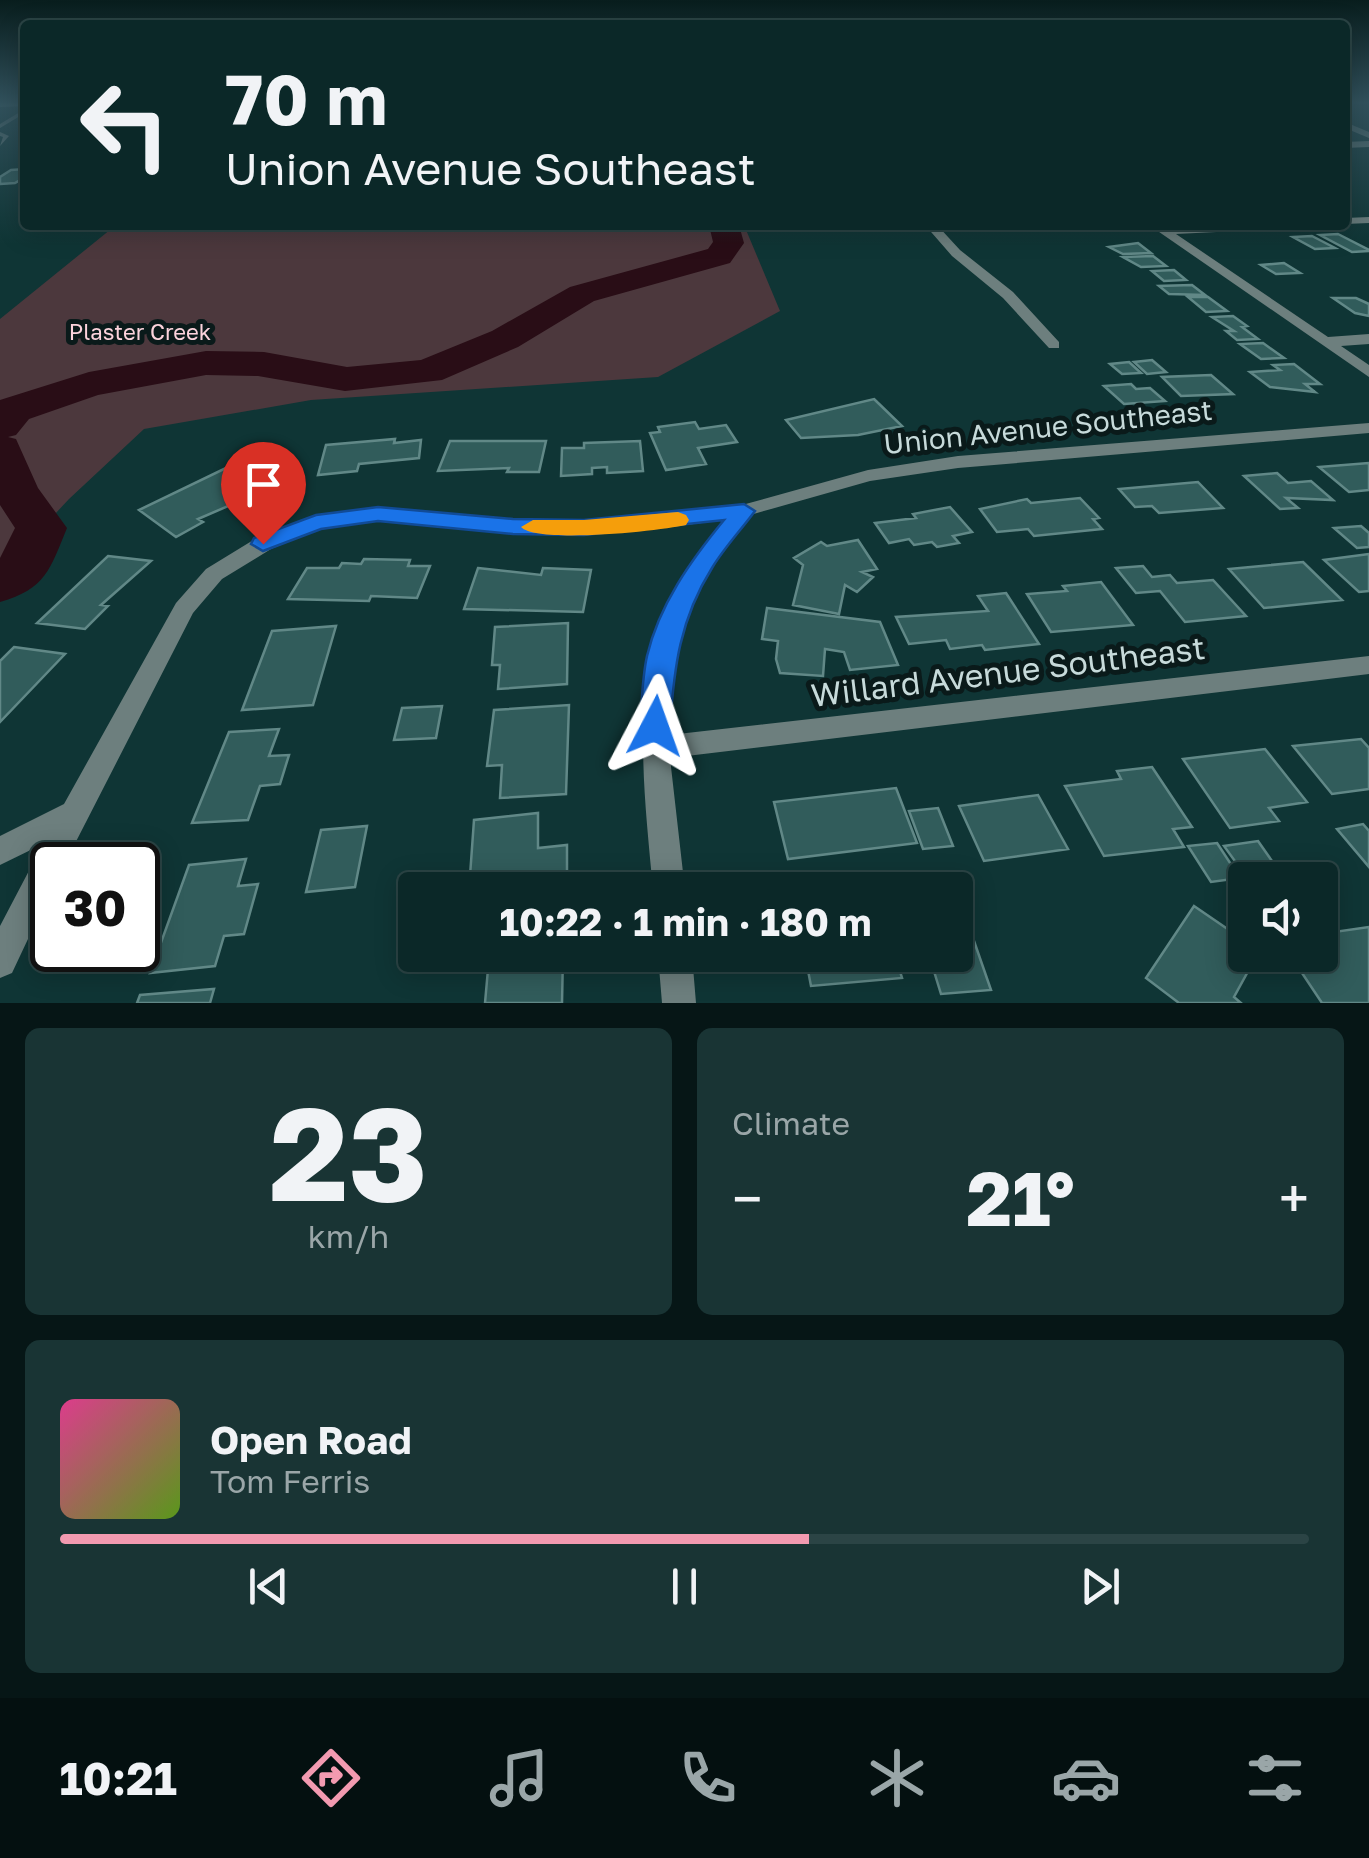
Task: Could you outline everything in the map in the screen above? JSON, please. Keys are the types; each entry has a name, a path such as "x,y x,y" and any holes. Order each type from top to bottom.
{"street":[{"path":"935,230 956,254 1008,295 1054,345"},
{"path":"1162,230 1369,372"},
{"path":"1326,342 1369,339"},
{"name":"Union Avenue Southeast","path":"0,961 184,609 214,574 263,544 316,523 378,514 513,527 584,528 744,511 868,476 958,462 1369,428"},
{"path":"667,872 656,748 654,704 658,672 676,613 701,564 744,511"},
{"name":"Willard Avenue Southeast","path":"656,748 1369,666"},
{"path":"0,851 74,813"},
{"path":"676,972 679,1003"}],"green space":[{"name":"Plaster Creek","path":"110,230 746,230 780,311 658,377 311,400 144,429 69,499 0,573 0,319"}],"building":[{"path":"20,169 20,180 0,184 0,177"},
{"path":"1338,234 1369,251 1352,252 1320,235"},
{"path":"1312,236 1335,248 1315,249 1293,237"},
{"path":"1138,243 1151,253 1123,254 1109,247"},
{"path":"1153,256 1166,266 1141,267 1123,257"},
{"path":"1284,263 1300,273 1276,274 1261,265"},
{"path":"1174,270 1186,280 1164,281 1152,271"},
{"path":"1192,285 1205,295 1169,294 1159,286"},
{"path":"1188,297 1208,297 1227,311 1206,312"},
{"path":"1333,298 1356,298 1369,304 1369,316 1355,313"},
{"path":"1233,316 1258,339 1237,340 1226,331 1234,331 1212,317"},
{"path":"1263,343 1284,358 1261,359 1240,344"},
{"path":"1152,360 1166,372 1147,374 1134,362"},
{"path":"1129,362 1141,373 1122,374 1110,364"},
{"path":"1294,364 1320,384 1305,384 1315,392 1270,387 1250,372 1280,370 1273,365"},
{"path":"1211,375 1233,394 1181,396 1162,377"},
{"path":"1131,384 1136,389 1150,388 1165,401 1124,404 1104,386"},
{"path":"874,399 902,426 858,435 801,438 786,420"},
{"path":"695,422 699,429 726,425 737,442 698,448 706,464 666,470 650,433 660,432 658,427"},
{"path":"395,439 394,443 421,440 419,458 359,464 357,471 318,475 326,445"},
{"path":"450,441 546,441 539,472 507,472 509,468 438,471"},
{"path":"640,441 643,471 607,473 607,467 592,468 592,474 561,476 562,448 584,448 584,443"},
{"path":"1369,463 1369,490 1349,492 1319,467"},
{"path":"226,468 263,491 198,519 203,522 176,537 139,510"},
{"path":"1277,473 1288,483 1311,481 1333,500 1286,498 1298,508 1280,509 1244,476"},
{"path":"1198,482 1223,508 1159,513 1152,506 1135,507 1119,489"},
{"path":"1080,498 1099,518 1093,519 1102,529 1034,536 1028,529 997,532 980,509 1027,499 1031,503"},
{"path":"950,507 972,532 953,536 959,543 937,547 932,542 914,545 909,539 889,543 875,523 916,518 913,514"},
{"path":"1361,526 1369,533 1369,547 1357,548 1334,528"},
{"path":"858,540 877,569 862,572 873,577 857,592 845,585 839,614 793,605 803,565 794,558 821,542 827,546"},
{"path":"1369,554 1369,591 1359,592 1324,560"},
{"path":"108,556 151,561 101,605 108,606 85,629 37,623"},
{"path":"364,559 410,560 408,566 430,566 417,598 288,599 307,568 339,568 342,563 361,564"},
{"path":"1303,562 1342,600 1264,608 1229,569"},
{"path":"1143,566 1152,577 1170,575 1177,583 1213,580 1246,616 1185,622 1160,591 1136,593 1116,568"},
{"path":"478,568 541,575 543,568 591,570 583,612 464,609"},
{"path":"1101,582 1133,625 1051,632 1027,594 1067,591 1063,586"},
{"path":"1006,593 1039,644 985,650 982,645 950,649 946,640 909,644 896,617 988,611 978,596"},
{"path":"767,608 880,622 898,665 850,670 844,652 825,649 823,676 780,673 776,659 778,641 762,639"},
{"path":"568,623 567,684 498,689 500,665 492,665 495,627"},
{"path":"336,626 313,705 242,710 272,631"},
{"path":"14,647 65,654 0,722 0,661"},
{"path":"569,705 566,794 500,798 502,765 487,766 494,710"},
{"path":"442,706 436,738 394,740 402,708"},
{"path":"279,729 269,756 289,755 280,784 260,786 248,820 192,823 229,732"},
{"path":"1361,739 1369,748 1369,789 1332,794 1293,746"},
{"path":"1265,749 1307,802 1269,808 1279,821 1230,828 1183,759"},
{"path":"1152,767 1192,827 1173,829 1184,847 1104,856 1065,786 1121,779 1117,771"},
{"path":"896,788 917,843 788,859 774,802"},
{"path":"1038,795 1068,849 984,861 959,806"},
{"path":"938,808 953,846 923,849 909,811"},
{"path":"538,813 538,848 567,845 567,872 470,872 474,820"},
{"path":"1363,824 1369,831 1369,867 1337,829"},
{"path":"367,826 355,887 306,892 321,830"},
{"path":"1258,841 1273,862 1236,862 1224,846"},
{"path":"1217,843 1229,862 1228,880 1211,882 1188,846"},
{"path":"246,859 238,886 258,884 244,934 224,936 215,966 160,972 160,945 189,865"},
{"path":"1194,906 1228,929 1228,972 1248,972 1234,997 1241,1003 1179,1003 1146,978"},
{"path":"1369,927 1369,1003 1322,1003 1301,972 1338,972 1338,931"},
{"path":"973,941 991,990 941,994 934,972 973,972"},
{"path":"488,972 563,972 562,1003 485,1003"},
{"path":"808,972 900,972 902,978 811,986"},
{"path":"214,989 210,1003 137,1003 140,995"}],"waterway":[{"name":"Plaster Creek","path":"0,426 14,410 89,384 206,363 264,364 279,370 322,372 345,379 428,371 505,339 582,294 719,256 729,243 725,230"},
{"name":"Plaster Creek","path":"0,449 14,489 41,528 23,569 0,583"}],"slow traffic":[{"path":"533,527 584,528 678,520"}],"route":[{"path":"263,544 316,523 378,514 513,527 584,528 744,511 701,564 676,613 661,656 655,726"}]}
